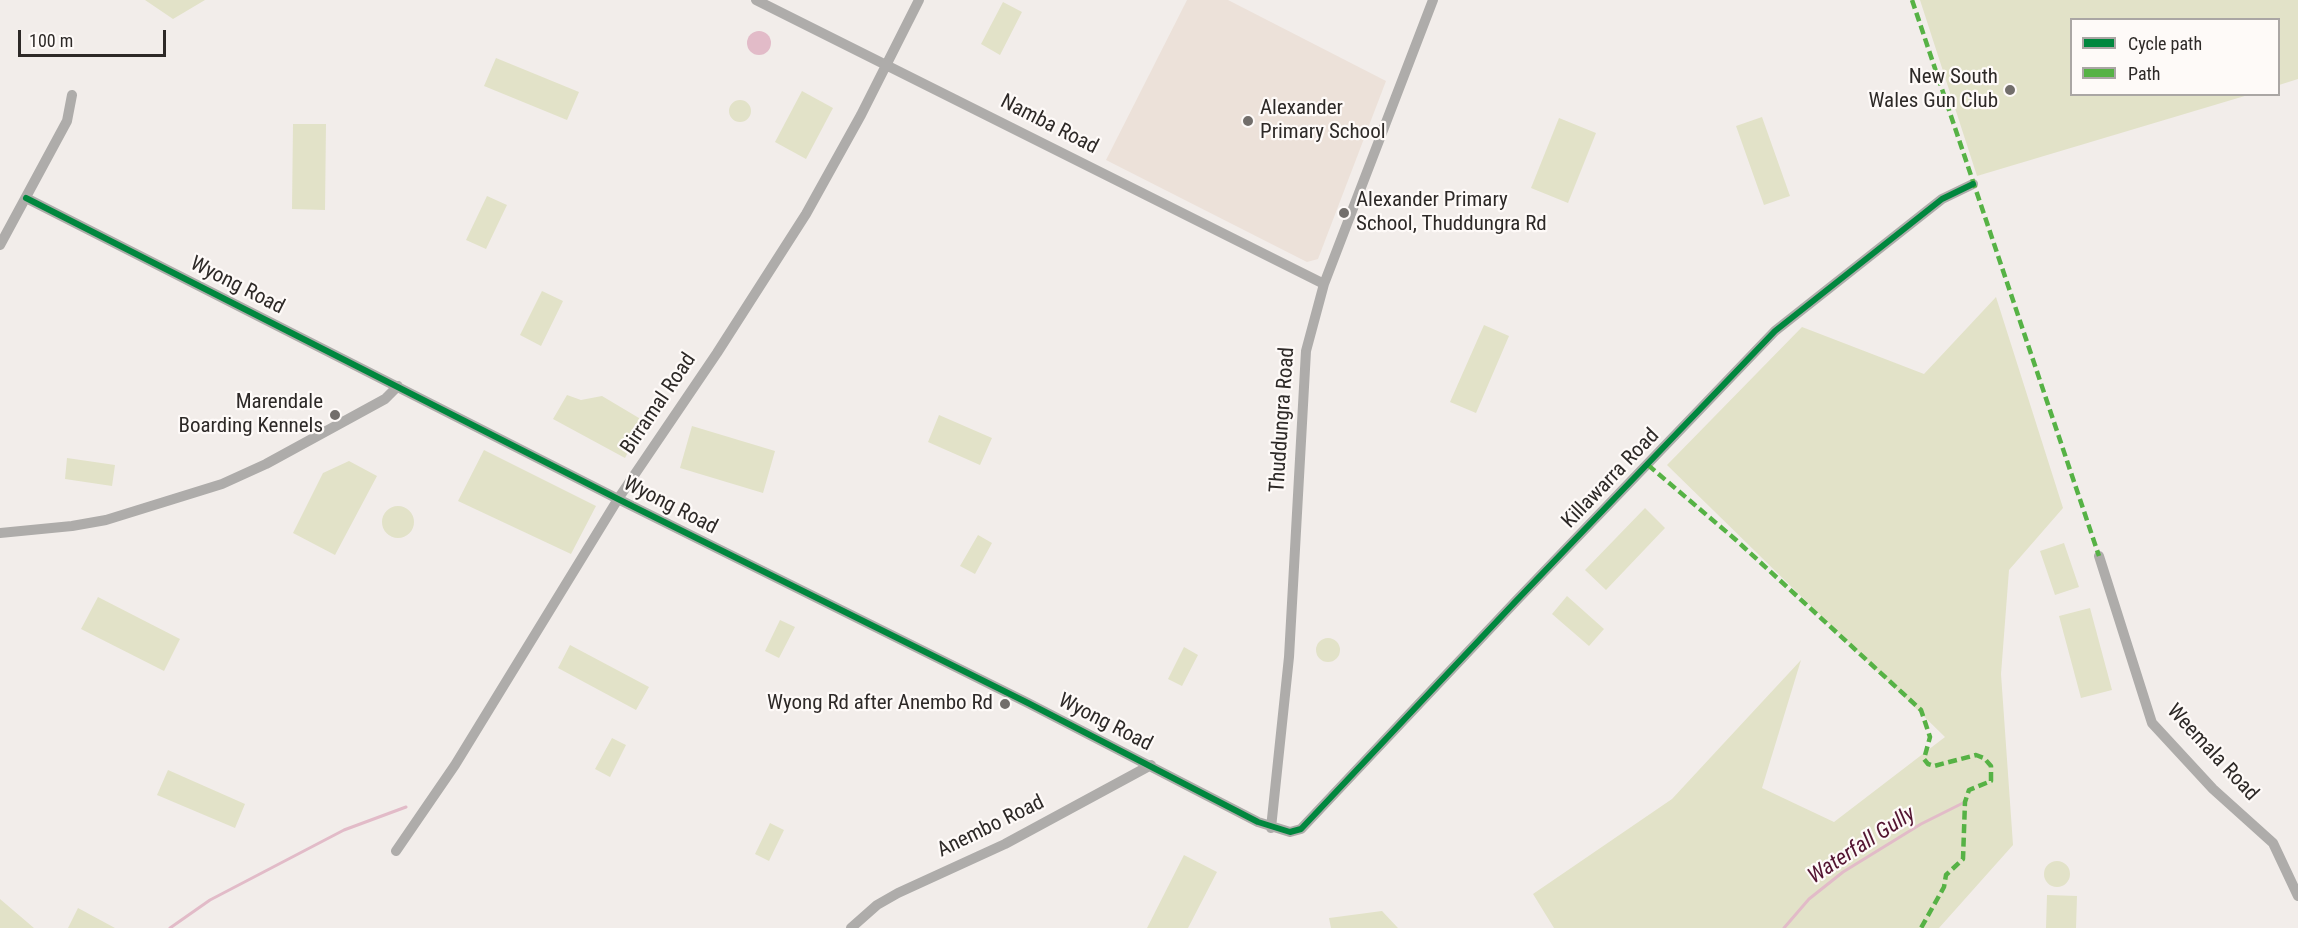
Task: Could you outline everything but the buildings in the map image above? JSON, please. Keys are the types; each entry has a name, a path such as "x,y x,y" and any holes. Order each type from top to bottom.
{"street":[{"name":"Namba Road","path":"756,0 1324,284"},
{"name":"Birramal Road","path":"396,851 454,765 618,499 717,353 806,214 919,0"},
{"name":"Thuddungra Road","path":"1271,828 1288,657 1302,373 1310,330 1324,284 1433,0"},
{"path":"0,245 67,121 72,95"},
{"name":"Killawarra Road","path":"1301,829 1775,331 1942,199 1973,184"},
{"name":"Wyong Road","path":"26,198 618,499 1151,765 1271,828 1290,832 1301,829"},
{"path":"0,533 72,526 106,520 222,484 266,464 375,404 391,395 398,386"},
{"name":"Weemala Road","path":"2099,556 2152,723 2213,789 2273,843 2298,896"},
{"name":"Anembo Road","path":"851,928 877,905 898,893 1045,824 1151,765"}],"shaded area":[{"name":"Alexander Primary School","path":"1187,0 1228,0 1386,81 1318,259 1307,262 1106,160"},
{"path":"759,31 764,32 770,38 770,48 764,54 759,55 754,54 748,48 747,43 748,38 754,32"}],"green space":[{"path":"145,0 205,0 173,19"},
{"name":"New South Wales Gun Club","path":"1920,0 2298,0 2298,79 2280,85 2280,18 2070,18 2070,96 2245,96 1977,176"},
{"path":"1003,2 1022,12 1000,55 981,44"},
{"path":"496,58 579,92 567,120 484,86"},
{"path":"802,91 833,108 806,159 775,142"},
{"path":"740,100 748,103 751,111 748,119 740,122 732,119 729,111 732,103"},
{"path":"1762,117 1790,196 1764,205 1736,126"},
{"path":"1559,118 1596,133 1568,203 1531,188"},
{"path":"293,124 326,124 325,210 292,209"},
{"path":"487,196 507,205 486,249 466,240"},
{"path":"542,291 563,301 541,346 520,335"},
{"path":"1996,297 2063,508 2009,570 2001,674 2013,845 1939,928 1554,928 1533,894 1672,799 1801,660 1762,788 1834,822 1945,737 1667,465 1802,327 1924,374"},
{"path":"1484,325 1509,336 1476,413 1450,402"},
{"path":"567,395 581,400 602,396 644,421 625,458 553,419"},
{"path":"939,415 992,438 980,465 928,442"},
{"path":"692,426 775,451 763,493 680,468"},
{"path":"484,450 596,506 571,554 458,501"},
{"path":"67,458 115,465 112,486 65,479"},
{"path":"349,461 377,476 335,555 293,533 323,473"},
{"path":"398,506 409,511 414,522 409,533 398,538 387,533 382,522 387,511"},
{"path":"1645,508 1665,528 1606,590 1585,570"},
{"path":"978,535 992,543 975,574 960,566"},
{"path":"2064,543 2079,587 2055,595 2040,551"},
{"path":"1567,596 1604,629 1589,646 1552,614"},
{"path":"98,597 180,639 164,671 81,629"},
{"path":"2090,608 2112,690 2081,698 2059,616"},
{"path":"780,620 795,627 779,658 765,651"},
{"path":"1328,638 1336,642 1340,650 1336,658 1328,662 1320,658 1316,650 1320,642"},
{"path":"570,645 649,687 636,710 558,668"},
{"path":"1184,647 1198,655 1182,686 1168,679"},
{"path":"612,738 626,745 610,777 595,769"},
{"path":"168,770 245,804 235,828 157,795"},
{"path":"770,823 784,830 769,861 755,854"},
{"path":"1184,855 1217,872 1188,928 1147,928"},
{"path":"2057,861 2066,865 2070,874 2066,883 2057,887 2048,883 2044,874 2048,865"},
{"path":"2047,895 2077,896 2076,928 2046,928"},
{"path":"0,899 34,928 0,928"},
{"path":"78,908 115,928 68,928"},
{"path":"1382,911 1398,928 1331,928 1329,918"}],"waterway":[{"name":"Waterfall Gully","path":"1784,928 1809,899 1843,872 1921,824 1965,802"},
{"path":"170,928 210,900 344,830 406,807"}],"marked path":[{"path":"1912,0 2099,556"},
{"path":"1648,465 1736,540 1921,710 1930,737 1924,759 1928,764 1934,766 1976,755 1984,758 1991,766 1991,781 1969,790 1965,802 1963,859 1946,875 1944,887 1921,928"}],"cycle path":[{"path":"26,198 618,499 1028,703 1258,822 1290,832 1301,829 1775,331 1942,199 1973,184"}],"place":[{"name":"New South Wales Gun Club","path":"2010,90"},
{"name":"Alexander Primary School","path":"1248,121"},
{"name":"Alexander Primary School, Thuddungra Rd","path":"1344,213"},
{"name":"Marendale Boarding Kennels","path":"335,415"},
{"name":"Wyong Rd after Anembo Rd","path":"1005,704"}]}
